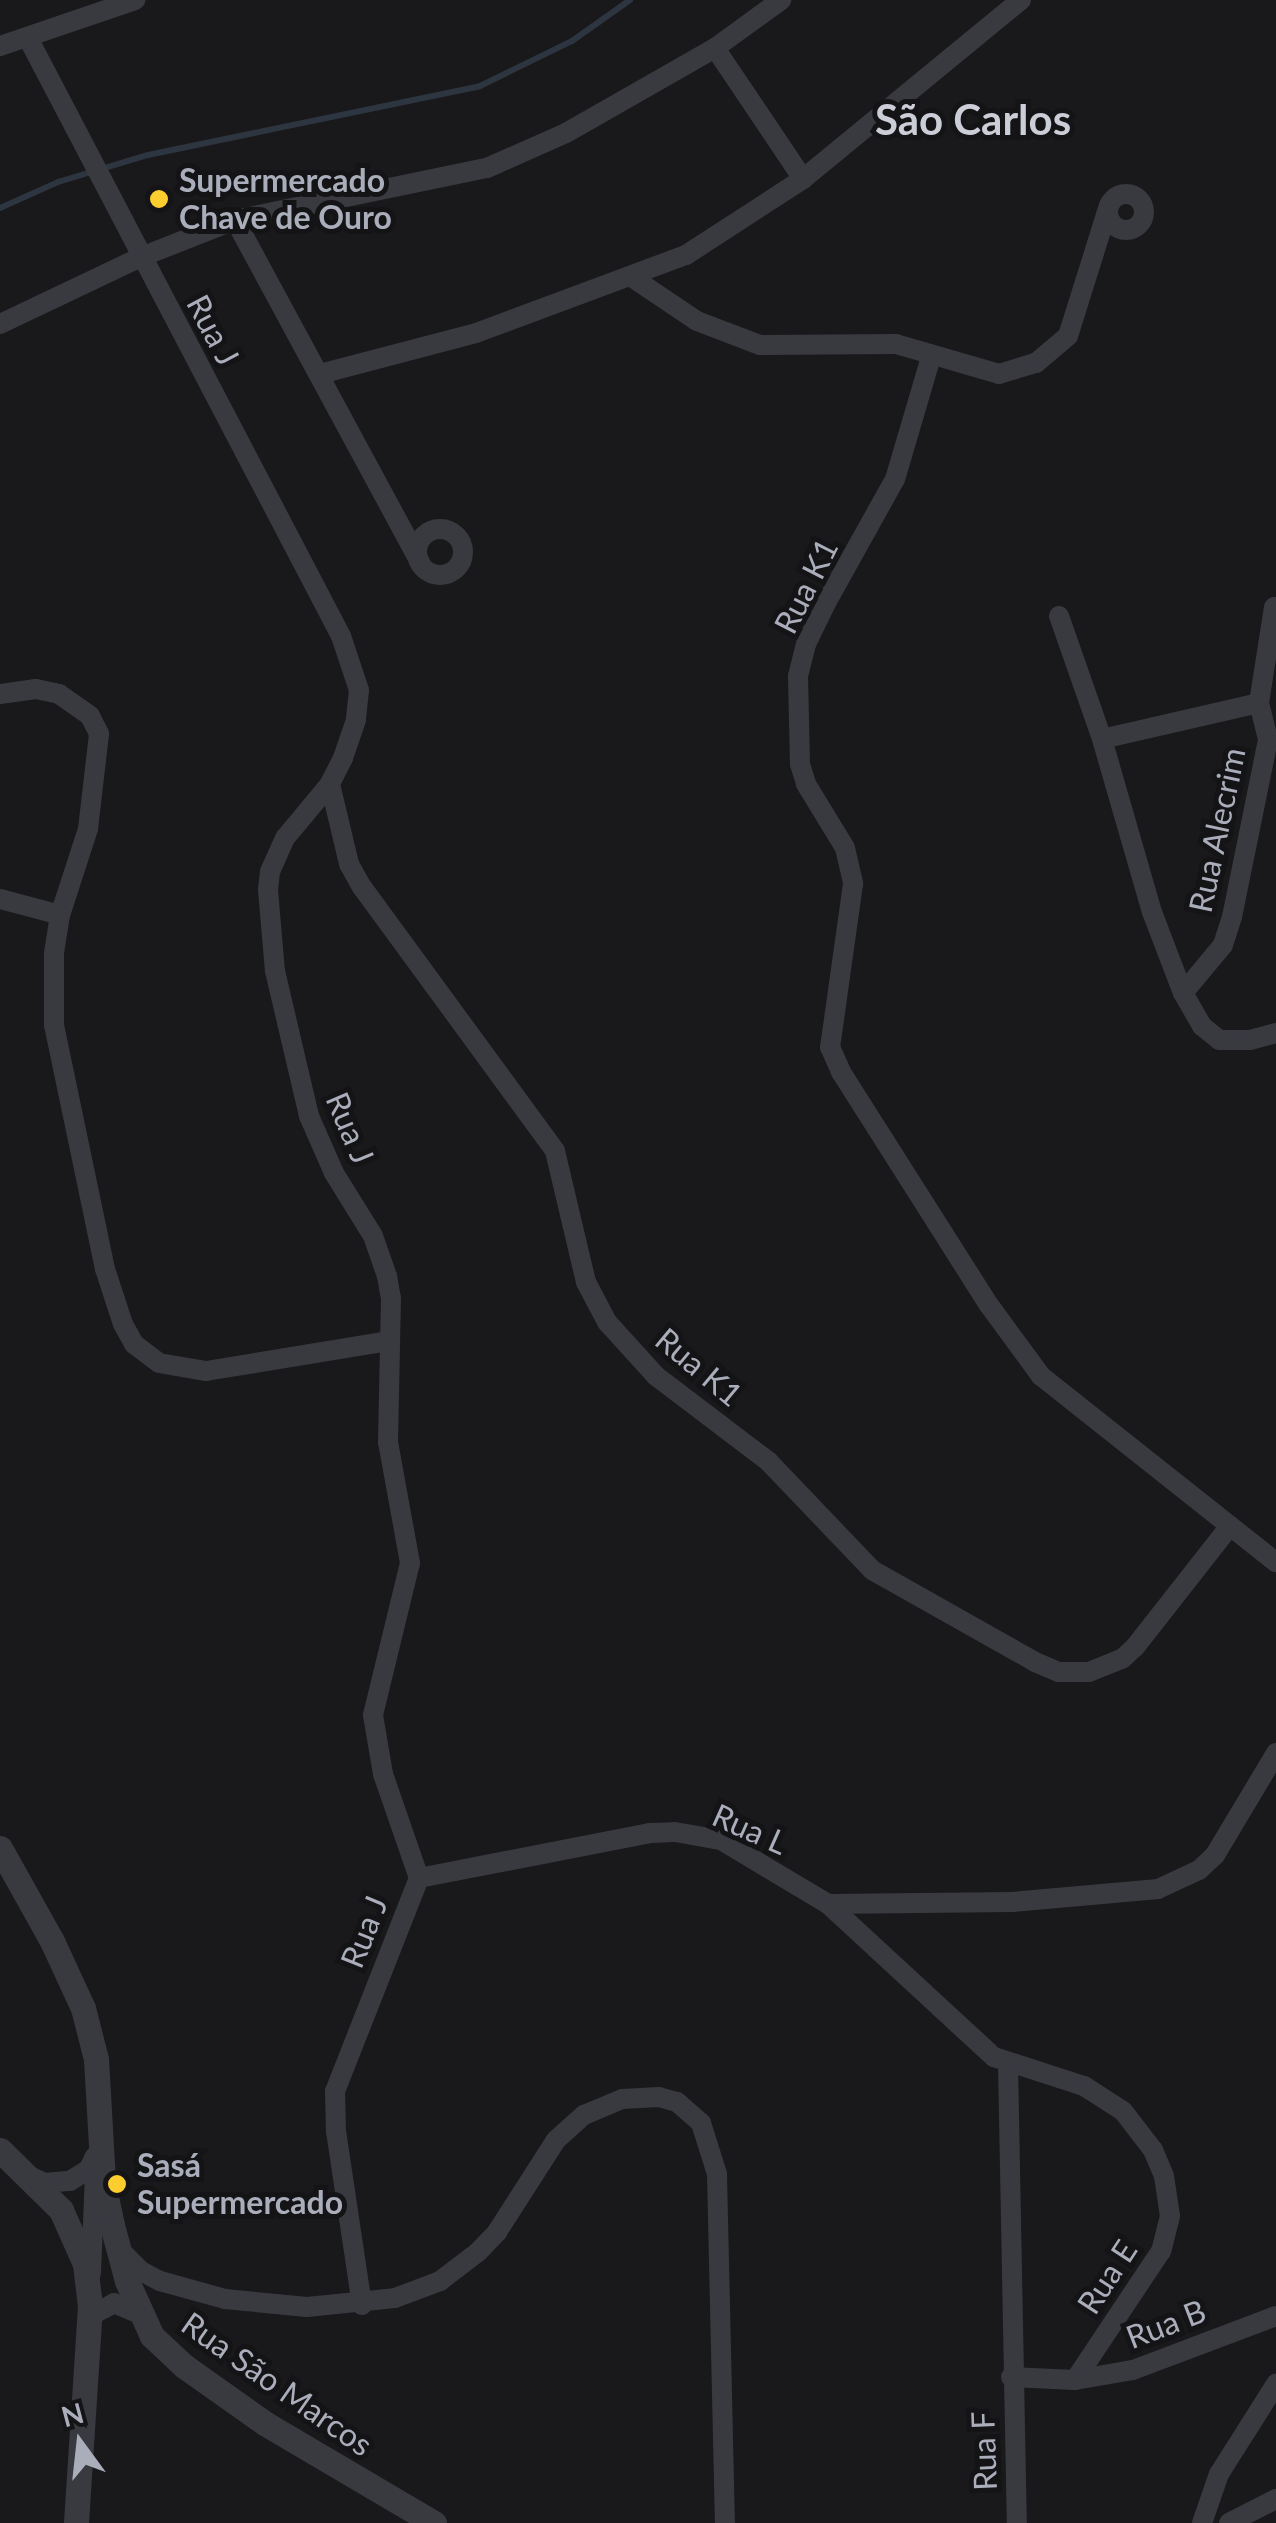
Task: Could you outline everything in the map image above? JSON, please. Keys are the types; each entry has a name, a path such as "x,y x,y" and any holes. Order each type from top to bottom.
{"street":[{"path":"0,46 135,0"},
{"path":"0,324 141,258 235,220 487,168 566,133 715,48 781,0"},
{"path":"320,374 476,333 633,278 686,255 804,178 1021,0"},
{"name":"Rua J","path":"28,38 350,657 359,706 330,784 295,822 276,854 268,890 271,940 308,1116 334,1173 382,1256 391,1298 389,1456 410,1563 373,1715 383,1774 419,1878 335,2091 336,2131 362,2305"},
{"path":"715,48 804,178"},
{"path":"633,278 697,320 760,345 896,344 999,374 1036,363 1061,346 1076,321 1109,205"},
{"path":"235,220 420,562"},
{"name":"Rua K1","path":"932,357 895,479 820,616 798,676 800,764 806,784 845,848 853,884 830,1047 841,1072 968,1272 1041,1376 1276,1562"},
{"name":"Rua Alecrim","path":"1183,994 1223,945 1232,917 1272,745 1260,703 1274,607"},
{"path":"1059,616 1102,739 1152,912 1183,994 1202,1026 1218,1040 1250,1040 1276,1033"},
{"path":"0,694 36,688 60,694 90,716 100,734 88,829 60,915 52,994 57,1052 109,1284 134,1344 160,1363 206,1371 390,1341"},
{"path":"1102,739 1260,703"},
{"name":"Rua K1","path":"330,784 349,864 362,887 555,1150 586,1282 607,1322 656,1376 768,1461 872,1570 1036,1662 1058,1672 1089,1672 1122,1660 1135,1648 1230,1526"},
{"path":"0,899 60,915"},
{"path":"828,1904 1012,1902 1158,1889 1182,1880 1215,1855 1276,1754"},
{"name":"Rua L","path":"419,1878 675,1832 721,1840 828,1904 1001,2061"},
{"name":"Rua São Marcos","path":"3,1863 52,1941 83,2008 96,2060 104,2182 119,2254 138,2308 164,2350 225,2395 362,2483 434,2523"},
{"path":"1001,2061 1011,2378 1075,2380"},
{"name":"Rua E","path":"1001,2061 1084,2086 1123,2110 1153,2150 1170,2199 1168,2233 1161,2250 1075,2380"},
{"path":"119,2254 167,2284 268,2306 362,2305 423,2290 478,2252 497,2232 556,2140 584,2115 622,2099 659,2097 677,2102 701,2123 717,2174 725,2523"},
{"path":"76,2523 95,2156 102,2120"},
{"path":"0,2150 93,2234 138,2308"},
{"path":"34,2180 70,2181 89,2170 95,2156"},
{"path":"34,2180 71,2227 90,2302"},
{"path":"138,2308 147,2292 167,2284"},
{"path":"90,2302 138,2308"},
{"name":"Rua B","path":"1075,2380 1133,2370 1274,2318"},
{"name":"Rua F","path":"1011,2378 1017,2523"},
{"path":"1203,2520 1225,2464 1276,2384"},
{"path":"1229,2523 1276,2499"}],"waterway":[{"path":"0,208 58,182 148,155 480,86 572,41 630,0"}],"place":[{"name":"Supermercado Chave de Ouro","path":"159,199"},
{"name":"Sasá Supermercado","path":"117,2184"}],"district":[{"name":"São Carlos","path":"973,119"}]}
